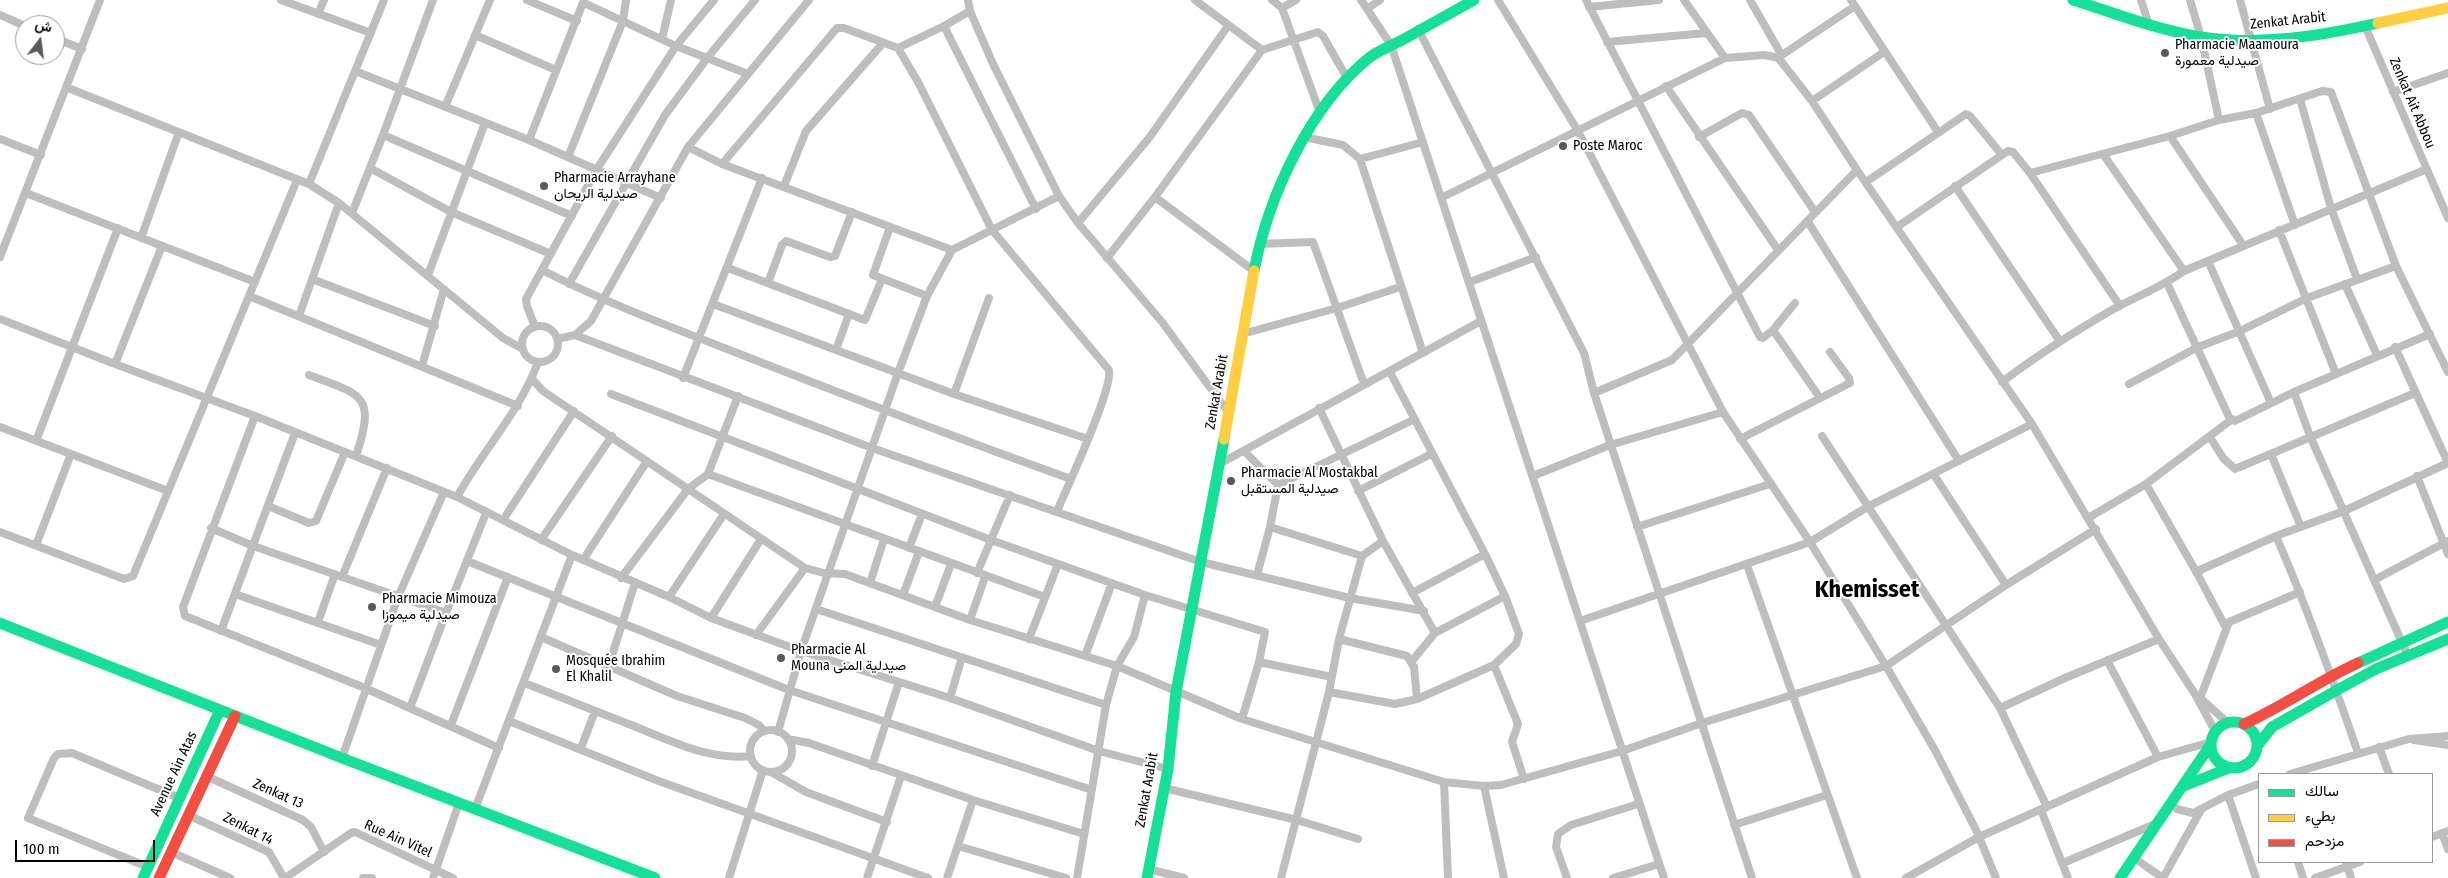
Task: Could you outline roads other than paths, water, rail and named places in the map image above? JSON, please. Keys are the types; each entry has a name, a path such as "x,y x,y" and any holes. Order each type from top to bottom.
{"street":[{"path":"0,257 42,155 100,0"},
{"path":"281,0 371,33"},
{"path":"318,14 324,0"},
{"path":"309,184 384,0"},
{"path":"352,213 433,0"},
{"path":"445,107 490,0"},
{"path":"527,0 576,21"},
{"path":"568,157 623,21 626,0"},
{"path":"662,39 672,0"},
{"path":"535,327 526,302 550,254 597,169 676,46 714,0"},
{"path":"569,284 665,115 708,57 755,0"},
{"path":"557,339 575,335 591,320 688,147 809,0"},
{"path":"968,0 970,11 993,64 1059,196 1078,223 1162,322 1228,412"},
{"path":"1195,0 1262,50"},
{"path":"1272,0 1282,8 1320,113"},
{"path":"1282,8 1296,0"},
{"path":"1361,0 1391,45 1470,282 1638,804 1664,878"},
{"path":"1367,9 1380,0"},
{"name":"Zenkat Arabit","path":"1147,873 1168,769 1176,692 1221,463 1228,412 1259,244 1280,185 1304,137 1347,78 1372,56 1418,29 1474,0"},
{"path":"1498,0 1578,130 1723,412 1810,542 1936,752 1979,837 1996,878"},
{"path":"1658,0 1587,3 1736,294 1760,337 1763,338 1773,330 1795,303"},
{"path":"1684,0 1725,58"},
{"path":"1750,0 1781,57 2032,424 2160,639 2198,698 2212,739 2214,757 2229,768"},
{"name":"Zenkat Arabit","path":"2073,0 2149,25 2201,37 2252,42 2296,38 2365,26 2448,8"},
{"path":"2141,0 2149,25"},
{"path":"2190,0 2201,37 2219,120"},
{"path":"2240,0 2270,109"},
{"path":"528,140 584,1 676,46 748,74"},
{"path":"1441,198 1725,58 1764,55 1781,57 1853,3 1938,132"},
{"path":"898,48 970,11"},
{"path":"0,15 15,22"},
{"path":"944,26 1036,209"},
{"path":"1078,223 1149,138 1228,26"},
{"name":"Zenkat Ait Abbou","path":"2365,26 2447,213"},
{"path":"722,164 838,28 844,28 898,48 918,82 992,230 1109,370 1109,382 1088,439 1057,511"},
{"path":"1418,29 1584,353 1594,394 1610,445 1752,878"},
{"path":"1107,258 1155,197 1262,50 1314,32 1321,34 1347,78"},
{"path":"1608,42 1706,33"},
{"path":"475,35 556,70"},
{"path":"65,42 82,49"},
{"path":"784,186 806,132 883,42"},
{"path":"1812,100 1884,52"},
{"path":"355,71 528,140 661,198"},
{"path":"2394,92 2447,75"},
{"path":"1666,86 1699,137 1778,250"},
{"path":"68,88 309,184 339,202 503,338 522,349 528,358 544,362 553,356 556,351 557,339 551,330 535,327 523,338 522,349"},
{"path":"2030,173 2170,136 2219,120 2256,113 2326,90 2331,92 2396,266 2448,372"},
{"path":"2300,99 2331,208 2356,279"},
{"path":"1699,137 1742,113 1750,116 1815,212"},
{"path":"2256,113 2295,225"},
{"path":"1866,182 1964,114 1968,114 2002,155"},
{"path":"428,275 485,123"},
{"path":"141,238 179,132"},
{"path":"383,135 572,216"},
{"path":"2170,136 2243,245"},
{"path":"1304,137 1343,146 1360,159 1423,353"},
{"path":"0,139 42,155"},
{"path":"1360,159 1423,142"},
{"path":"688,147 722,164 952,250"},
{"path":"1897,227 2008,151 2013,152 2030,173 2120,306"},
{"path":"2102,154 2184,271"},
{"path":"370,168 451,212 550,254"},
{"path":"2002,382 2060,340 2120,306 2167,283 2184,271 2427,169"},
{"path":"1594,394 1672,360 1857,170"},
{"path":"683,378 762,178"},
{"path":"0,532 124,579 131,578 297,180"},
{"path":"1955,186 2060,340"},
{"path":"26,193 255,282"},
{"path":"778,732 801,651 844,523 898,373 928,296 952,250 1059,196"},
{"path":"1155,197 1254,271"},
{"path":"299,316 339,202"},
{"path":"768,283 782,246 786,241 830,257 835,256 852,212"},
{"path":"1808,222 1960,461"},
{"path":"890,226 872,273 882,279 928,296"},
{"path":"36,441 118,228"},
{"path":"2279,230 2336,374"},
{"path":"1259,244 1313,242 1364,384"},
{"path":"114,364 162,246"},
{"path":"1470,282 1536,257"},
{"path":"2208,261 2271,403"},
{"path":"2130,384 2198,347 2240,331 2307,298 2396,266"},
{"path":"728,268 849,314 867,319 882,279"},
{"path":"542,270 569,284 699,338 885,412 1071,479"},
{"path":"312,278 435,326"},
{"path":"2167,283 2231,420"},
{"path":"2345,284 2377,355"},
{"path":"1242,334 1337,308 1400,287"},
{"path":"422,366 435,326 444,289"},
{"path":"249,296 518,406"},
{"path":"954,394 988,298"},
{"path":"713,304 954,394 1088,439"},
{"path":"836,350 849,314"},
{"path":"0,319 114,364 255,416 456,497 572,555 621,578 669,597 711,618 801,651 950,698 1099,751 1168,769"},
{"path":"1221,463 1481,321"},
{"path":"1773,330 1820,398"},
{"path":"2088,518 2146,484 2231,420 2239,420 2294,392 2430,334"},
{"path":"575,335 683,378 738,396 872,448 1201,562 1350,598 1424,611"},
{"path":"2198,575 2200,570 2206,566 2276,536 2344,511 2448,463 2396,347"},
{"path":"1740,439 1850,383 1849,378 1830,352"},
{"path":"456,497 473,467 518,406 532,379 538,362"},
{"path":"1329,692 1395,704 1417,699 1494,665 1516,644 1519,634 1505,596 1485,554 1431,454 1390,372"},
{"path":"309,375 349,390 362,401 366,420 356,456"},
{"path":"532,379 536,386 805,568 828,573 838,572 870,582 970,620 1117,666 1242,719 1444,782 1484,786 1501,785 1622,751 1792,694 1886,666 2096,529"},
{"path":"2294,392 2310,436 2408,656"},
{"path":"2210,437 2223,458 2235,469 2415,393"},
{"path":"611,394 991,540 1145,595 1265,632 1259,662 1242,719"},
{"path":"621,578 688,489 708,474 738,396"},
{"path":"1319,408 1383,541 1435,633"},
{"path":"503,520 574,411"},
{"path":"1533,476 1610,445 1723,412"},
{"path":"255,416 211,528 182,610 185,616 365,688 499,748"},
{"path":"1278,485 1415,419"},
{"path":"1580,621 1810,542 1869,506 2032,424"},
{"path":"0,427 168,492"},
{"path":"222,631 295,433"},
{"path":"541,540 612,436"},
{"path":"1822,436 2000,708 2044,808 2068,878"},
{"path":"1244,451 1278,485"},
{"path":"268,506 309,523 316,521 345,452"},
{"path":"36,545 71,454"},
{"path":"1358,491 1431,454"},
{"path":"2271,454 2301,527"},
{"path":"584,560 647,461"},
{"path":"318,622 387,468"},
{"path":"708,474 985,577 1045,597"},
{"path":"1934,474 2006,586"},
{"path":"2417,476 2448,554"},
{"path":"1637,527 1770,484"},
{"path":"2146,484 2226,628"},
{"path":"1257,575 1270,526 1278,485"},
{"path":"342,758 398,597 444,492"},
{"path":"977,573 1010,495"},
{"path":"410,708 486,513"},
{"path":"669,597 724,514"},
{"path":"908,548 922,514"},
{"path":"1270,526 1362,556"},
{"path":"211,528 253,546 446,613"},
{"path":"2276,536 2332,676 2358,753"},
{"path":"711,618 761,539"},
{"path":"870,582 884,539"},
{"path":"1281,878 1329,692 1339,639 1362,556 1383,541"},
{"path":"2374,580 2445,543"},
{"path":"903,595 919,552"},
{"path":"1412,593 1485,554"},
{"path":"475,809 572,555"},
{"path":"467,561 789,690 1092,790"},
{"path":"935,607 951,564"},
{"path":"1029,639 1058,564"},
{"path":"1747,565 1856,878"},
{"path":"756,635 805,568"},
{"path":"451,725 508,577"},
{"path":"970,620 985,577"},
{"path":"609,665 635,583"},
{"path":"1085,656 1112,583"},
{"path":"2198,698 2230,622 2300,592"},
{"path":"235,594 381,645"},
{"path":"1076,878 1106,705 1117,666 1134,637 1145,595"},
{"path":"1412,660 1435,633 1505,596"},
{"path":"816,609 1106,705"},
{"path":"2198,698 2228,723 2244,724 2281,707 2332,676 2448,622"},
{"path":"0,623 342,758 655,878"},
{"path":"541,637 677,696 746,718 759,724 764,731"},
{"path":"2257,746 2272,727 2337,690 2376,669 2448,638"},
{"path":"1339,639 1407,656 1412,660 1417,699"},
{"path":"2000,708 2107,660 2160,639"},
{"path":"950,698 962,657"},
{"path":"2107,660 2158,757"},
{"path":"1259,662 1332,677"},
{"path":"1494,665 1518,724 1512,742 1524,779"},
{"path":"872,766 899,682"},
{"path":"524,683 712,754 727,757 751,756"},
{"name":"Avenue Ain Atas","path":"143,878 220,710"},
{"path":"581,748 595,711"},
{"path":"159,878 235,716"},
{"path":"509,721 581,748 656,780 928,878"},
{"path":"2120,878 2184,786 2212,739 2228,723"},
{"path":"2184,786 2229,768 2236,768 2248,763 2256,752 2257,746 2254,733 2244,724"},
{"path":"887,822 806,792 755,764 751,756 751,747 755,738 764,731 778,732 788,738 809,743 973,800 1084,834"},
{"path":"2298,773 2315,771 2379,746 2409,739 2448,736"},
{"path":"767,771 780,770 788,764 792,756 792,747 788,738"},
{"path":"1906,878 1979,837 2158,757 2212,739"},
{"path":"2409,739 2448,745"},
{"path":"2379,746 2389,773"},
{"path":"148,867 28,818 54,758 58,754 72,753 179,798"},
{"path":"729,878 748,812 767,771"},
{"name":"Zenkat 13","path":"206,776 303,820 311,827 324,852"},
{"path":"867,878 901,776"},
{"path":"1444,782 1448,878"},
{"path":"2171,803 2185,813 2193,813 2228,795 2258,784"},
{"path":"1484,786 1504,878"},
{"path":"1164,788 1297,820 1358,839"},
{"path":"1734,825 1828,795"},
{"path":"2228,795 2256,878"},
{"path":"947,878 973,800"},
{"path":"433,878 459,803"},
{"path":"1567,878 1556,847 1558,834 1572,825 1638,804"},
{"path":"2134,858 2163,878 2201,810"},
{"name":"Zenkat 14","path":"188,815 269,852 285,878"},
{"path":"2062,863 2157,823"},
{"name":"Rue Ain Vitel","path":"285,878 355,832 453,878"},
{"path":"2433,837 2445,832 2448,849"},
{"path":"958,846 1066,878"},
{"path":"171,852 230,878"},
{"path":"2298,863 2303,878"},
{"path":"1613,878 1659,864"},
{"path":"2315,878 2347,864 2352,878"},
{"path":"1147,873 1184,878"},
{"path":"363,878 372,878"}],"place":[{"name":"Pharmacie Maamoura صيدلية معمورة","path":"2165,53"},
{"name":"Poste Maroc","path":"1563,146"},
{"name":"Pharmacie Arrayhane صيدلية الريحان","path":"544,186"},
{"name":"Pharmacie Al Mostakbal صيدلية المستقبل","path":"1231,481"},
{"name":"Pharmacie Mimouza صيدلية ميموزا","path":"372,607"},
{"name":"Pharmacie Al Mouna صيدلية المنى","path":"781,658"},
{"name":"Mosquée Ibrahim El Khalil","path":"556,669"}],"district":[{"name":"Khemisset","path":"1867,590"}]}
